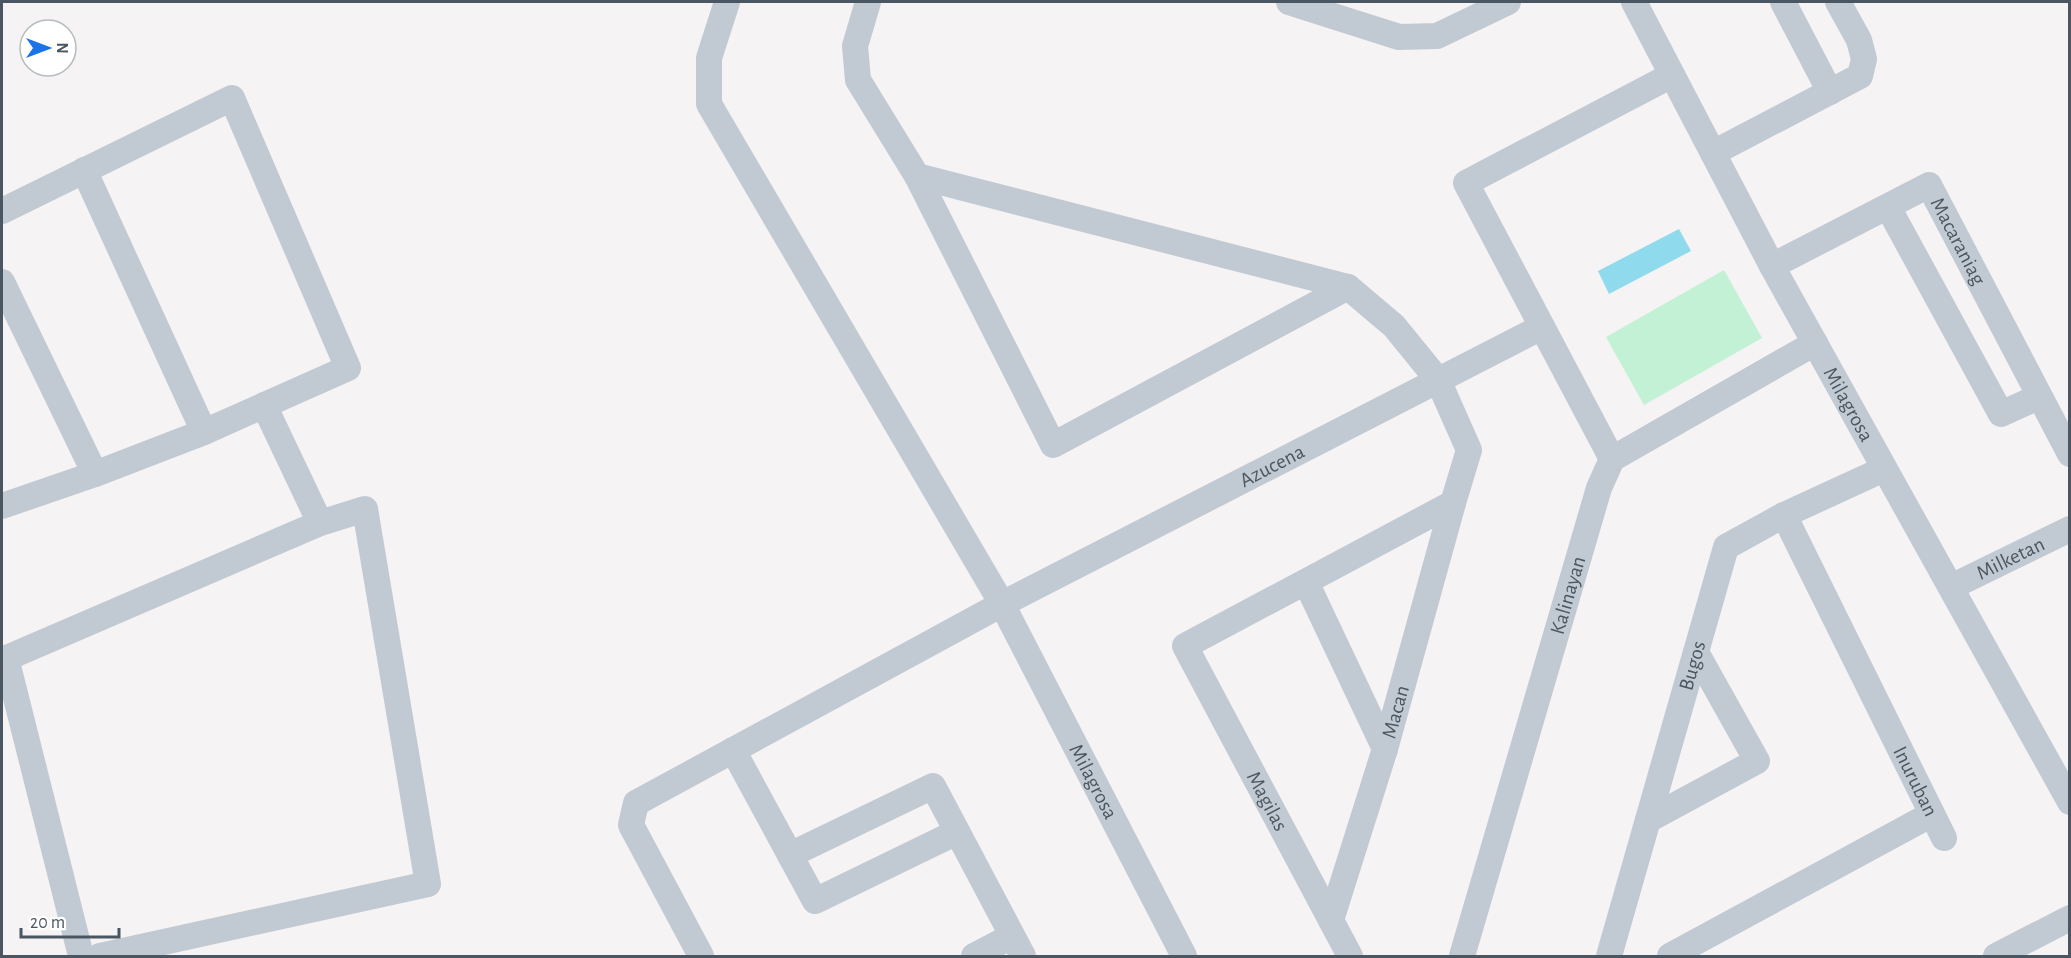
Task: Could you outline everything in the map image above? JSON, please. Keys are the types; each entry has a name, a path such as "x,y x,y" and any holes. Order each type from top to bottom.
{"street":[{"name":"Milagrosa","path":"727,2 709,58 709,104 1002,604 1184,957"},
{"path":"1289,2 1399,37 1437,36 1508,2"},
{"name":"Milagrosa","path":"1634,2 1772,266 2070,802"},
{"path":"1782,2 1830,92"},
{"path":"1713,153 1860,76 1864,59 1859,40 1839,2"},
{"path":"863,3 855,46 858,80 917,176 1053,445 1348,287"},
{"path":"1672,75 1466,183 1612,459 1815,343"},
{"path":"2,211 232,98 348,368 204,432 2,506"},
{"path":"84,170 204,432"},
{"path":"917,176 1348,287"},
{"name":"Macaraniag","path":"1772,266 1929,185 2038,397 2070,454"},
{"path":"1888,207 2001,414 2038,397"},
{"path":"2,282 94,474"},
{"name":"Macan","path":"1331,920 1385,749 1469,450 1438,380 1394,326 1348,287"},
{"name":"Azucena","path":"701,957 632,825 636,803 1002,604 1542,327"},
{"path":"264,405 320,523"},
{"name":"Kalinayan","path":"1462,957 1599,488 1612,459"},
{"name":"Bugos","path":"1609,957 1726,547 1784,515 1884,469"},
{"path":"1385,749 1305,582 1453,503"},
{"path":"81,957 4,659 320,523 365,509 428,884 100,957"},
{"name":"Inuruban","path":"1670,957 1932,814 1784,515"},
{"name":"Milketan","path":"1951,587 2070,529"},
{"name":"Magilas","path":"1305,582 1185,646 1350,957"},
{"path":"1648,820 1757,761 1696,652"},
{"path":"733,750 815,901 957,832"},
{"path":"790,855 933,786 1017,946 974,957"},
{"path":"1932,814 1944,838"},
{"path":"1996,957 2070,918"}],"green space":[{"path":"1724,270 1762,338 1644,405 1606,337"}],"water":[{"path":"1679,229 1691,251 1609,294 1598,271"}]}
